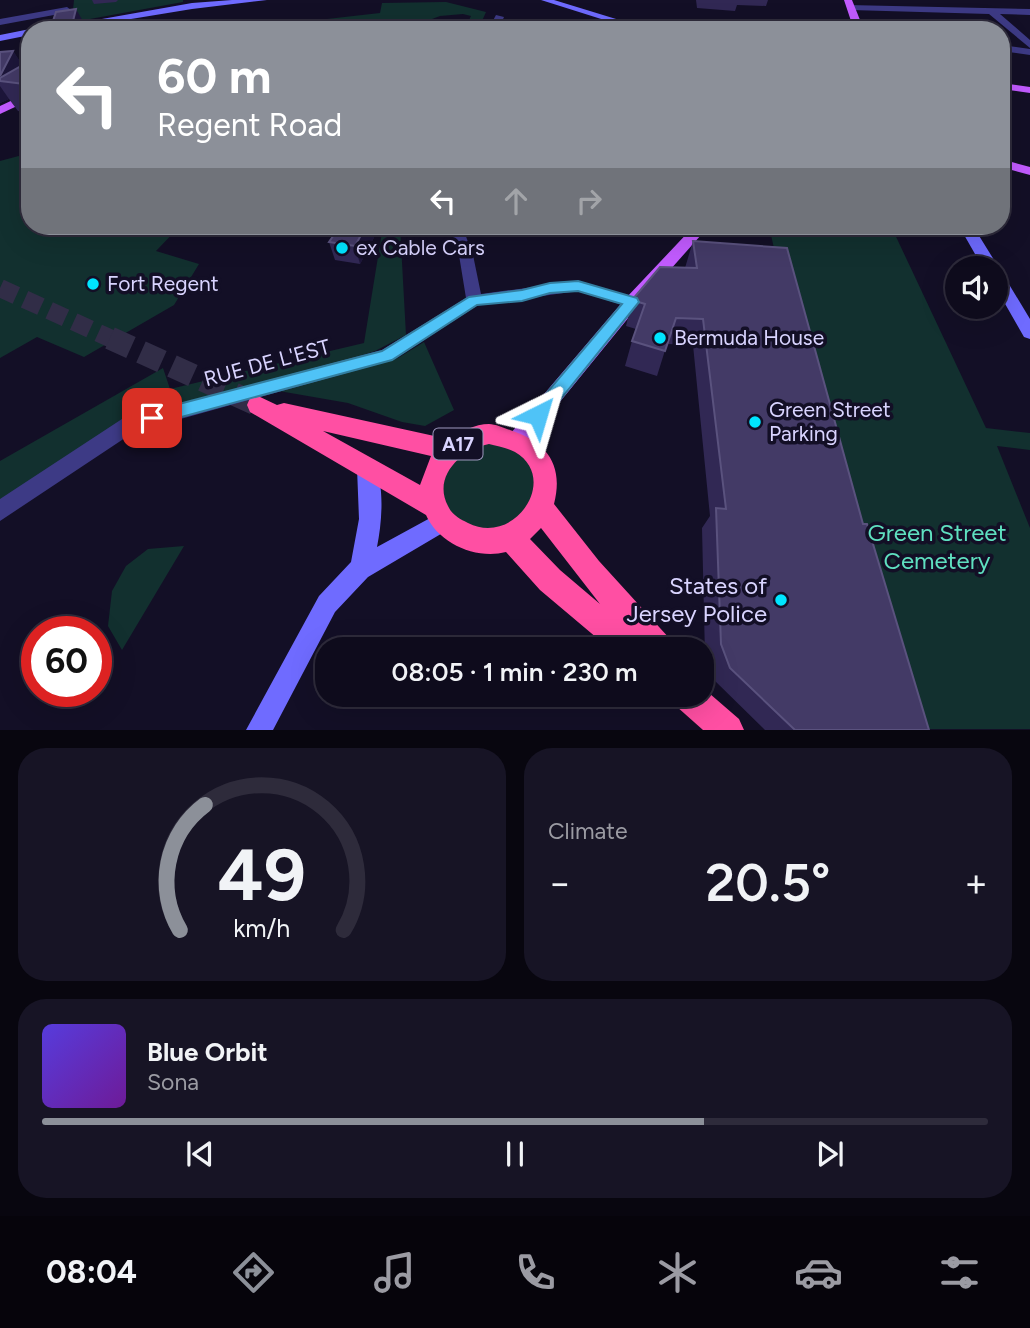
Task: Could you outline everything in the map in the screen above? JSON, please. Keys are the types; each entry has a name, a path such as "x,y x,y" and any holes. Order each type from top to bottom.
{"highway":[{"name":"A17","path":"450,450 337,426 258,405 368,468 439,514 457,533 475,540 495,541 510,537"},
{"name":"A17","path":"439,514 432,489 434,472 450,450 478,436 517,440"},
{"path":"517,440 538,457 545,472 547,490 542,509 531,524 510,537 550,580 618,637"},
{"path":"542,509 589,571 649,637"},
{"path":"701,707 728,730"},
{"path":"714,707 734,730"}],"main road":[{"path":"101,21 191,3 262,0"},
{"path":"545,0 608,21"},
{"path":"850,3 856,21"},
{"path":"0,38 21,34"},
{"path":"1010,87 1030,90"},
{"path":"0,111 21,100"},
{"path":"1010,165 1030,171"},
{"path":"517,440 632,302 694,235"},
{"path":"972,235 985,256"},
{"path":"1008,295 1030,333"},
{"path":"360,569 370,537 371,498 368,468"},
{"path":"259,730 327,604 360,569 439,514"}],"street":[{"path":"850,3 1030,12"},
{"path":"0,22 17,14 67,5"},
{"path":"991,11 1002,21"},
{"path":"497,21 499,17"},
{"path":"1010,28 1030,45"},
{"path":"1010,49 1030,52"},
{"path":"458,235 466,255 474,300 578,286 632,302"},
{"name":"RUE DE L'EST","path":"0,512 129,425 387,355 474,300"}],"green space":[{"path":"74,0 183,2 79,21 72,20"},
{"path":"446,2 486,12 482,21 468,21 471,16 463,14 440,16 427,21 309,21 380,13 382,3"},
{"name":"Fort Regent","path":"21,155 21,235 171,235 156,251 199,264 174,305 84,357 37,337 0,358 0,161"},
{"path":"382,235 400,235 406,335 375,351 342,362 129,416 0,502 0,461 163,368 170,389 364,343"},
{"name":"Green Street Cemetery","path":"771,235 895,235 986,428 1030,433 1030,450 997,446 1030,528 1030,729 893,729 840,544"},
{"path":"424,342 454,410 425,426 402,422 348,403 279,391 398,358"},
{"path":"471,438 538,457 531,524 457,533 434,472"},
{"path":"184,546 122,650 112,633 112,616 109,616 112,591 126,566 148,549"}],"building":[{"path":"76,9 73,21 53,21 56,12"},
{"path":"13,51 0,76 0,52"},
{"path":"21,66 21,84 0,81 0,78"},
{"path":"334,235 361,235 355,246 329,242"},
{"path":"693,241 787,248 863,524 867,524 929,730 795,730 730,668 721,644 716,508 726,509 703,319 676,318 665,351 632,341 645,304 632,300 660,267 697,268"}],"tunnel":[{"path":"0,288 114,340"},
{"path":"110,338 258,405"}],"place":[{"name":"ex Cable Cars","path":"342,248"},
{"name":"Fort Regent","path":"93,284"},
{"name":"Bermuda House","path":"660,338"},
{"name":"Green Street Parking","path":"755,422"},
{"name":"States of Jersey Police","path":"781,600"}],"route":[{"path":"152,418 387,355 474,300 578,286 632,302 538,415"}]}
